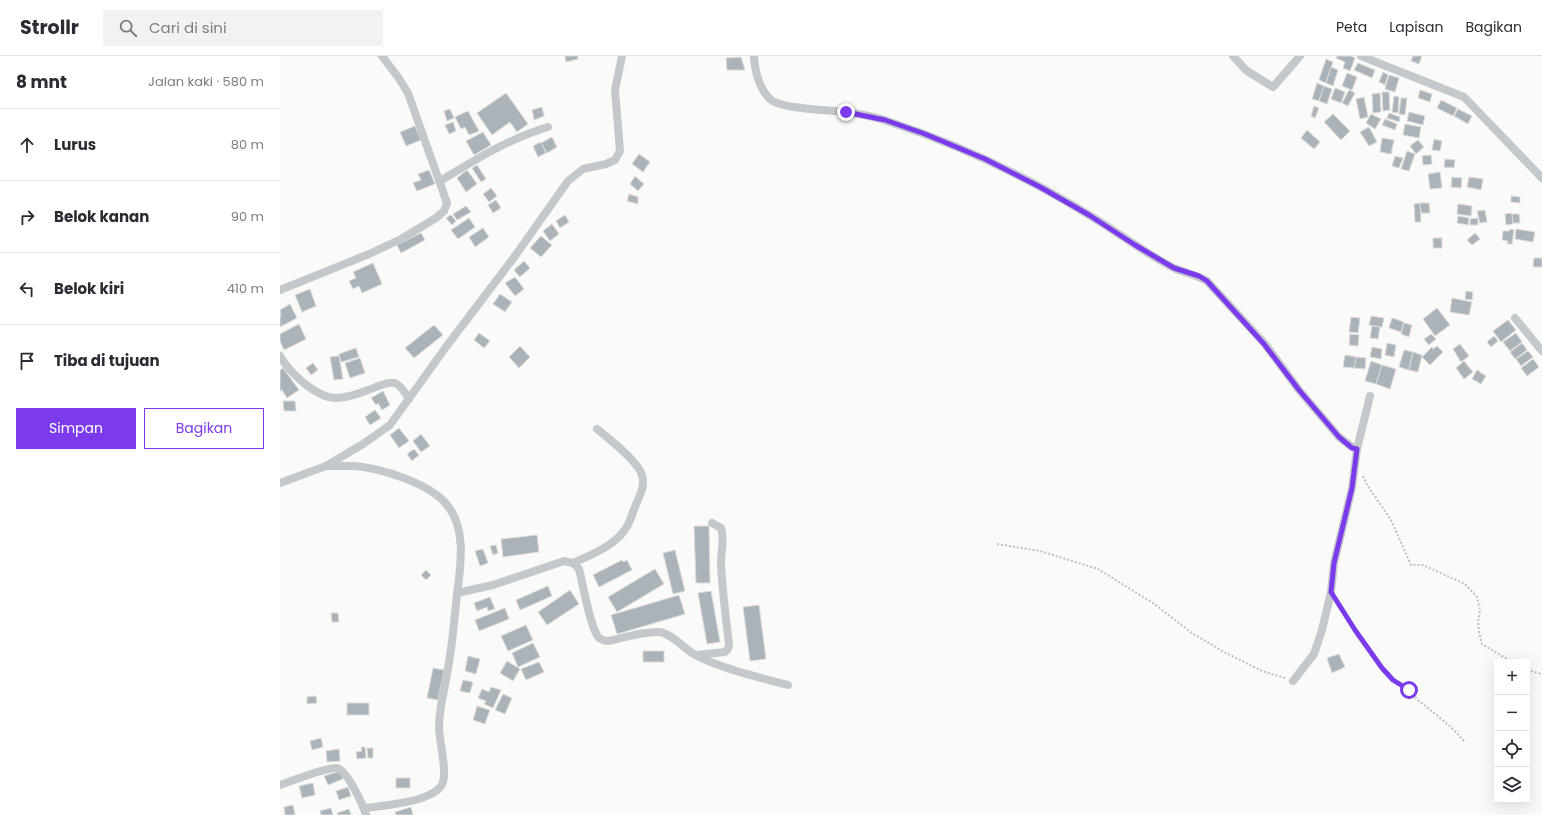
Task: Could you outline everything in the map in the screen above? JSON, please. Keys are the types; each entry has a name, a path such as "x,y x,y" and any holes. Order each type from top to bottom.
{"street":[{"path":"280,290 369,254 401,239 436,218 444,211 447,203 408,93 382,56"},
{"path":"280,483 326,466 363,444 390,425 446,347 515,256 568,181 584,169 606,164 615,160 620,151 620,132 615,90 622,56"},
{"path":"754,56 756,72 763,91 772,101 786,105 846,112 885,120 972,154 1040,187 1174,268 1199,276 1207,281 1264,344 1299,390 1339,437 1352,448 1357,449"},
{"path":"1233,56 1247,72 1273,87 1300,56"},
{"path":"1361,56 1464,97 1542,178"},
{"path":"440,181 505,143 548,126"},
{"path":"1515,318 1542,351"},
{"path":"280,356 300,380 318,393 334,398 358,394 386,384 395,383 410,399"},
{"path":"1293,681 1314,654 1322,630 1331,592 1334,563 1352,488 1357,449 1370,396"},
{"path":"573,563 604,548 620,535 627,525 644,486 642,475 636,466 619,448 597,429"},
{"path":"280,785 329,769 338,768 344,772 365,811 404,803 431,794 442,786 445,771 440,743 439,726 451,654 461,554 456,520 447,504 432,491 408,480 380,471 355,466 326,466"},
{"path":"696,655 725,652 729,645 721,560 723,533 721,528 712,523"},
{"path":"457,593 493,585 564,561 573,563 579,569 596,634 601,640 608,641 658,632 667,634 696,655 720,665 788,685"}],"path":[{"path":"1362,474 1391,520 1410,564 1423,565 1465,584 1478,597 1480,610 1478,622 1482,644 1507,659"},
{"path":"997,544 1040,551 1098,569 1153,603 1192,633 1224,652 1262,671 1293,681"},
{"path":"1331,592 1366,647 1393,680 1409,690 1418,700 1451,727 1465,742"},
{"path":"1530,671 1542,674"}],"building":[{"path":"565,56 578,56 578,59 566,62"},
{"path":"1337,56 1351,56 1355,58 1350,71 1343,68 1345,62 1336,58"},
{"path":"1413,56 1422,56 1419,64 1411,61"},
{"path":"741,57 745,70 727,70 726,58"},
{"path":"1326,59 1333,62 1326,83 1319,80"},
{"path":"1358,63 1375,70 1372,78 1354,70"},
{"path":"1331,67 1338,70 1333,86 1326,83"},
{"path":"1383,72 1388,75 1385,85 1379,82"},
{"path":"1347,73 1357,77 1352,90 1342,86"},
{"path":"1389,75 1399,78 1395,92 1385,89"},
{"path":"1317,83 1324,86 1319,101 1312,99"},
{"path":"1324,86 1332,89 1327,104 1319,101"},
{"path":"1335,88 1345,92 1341,103 1331,99"},
{"path":"1349,90 1355,93 1348,106 1342,103"},
{"path":"1420,90 1432,94 1430,102 1418,98"},
{"path":"1382,92 1389,92 1390,110 1383,111"},
{"path":"506,93 528,124 517,132 510,122 492,135 477,113"},
{"path":"1380,93 1381,112 1373,113 1372,94"},
{"path":"1394,96 1399,97 1398,113 1392,112"},
{"path":"1364,97 1368,117 1360,119 1356,99"},
{"path":"1401,98 1407,98 1405,115 1399,114"},
{"path":"1441,100 1457,108 1453,116 1437,108"},
{"path":"1314,106 1319,108 1315,118 1311,116"},
{"path":"542,107 544,116 534,120 532,110"},
{"path":"450,109 454,118 447,121 444,111"},
{"path":"1458,109 1472,116 1468,124 1454,116"},
{"path":"468,111 479,131 469,135 465,127 461,129 455,117"},
{"path":"1409,112 1425,116 1423,125 1407,121"},
{"path":"1389,113 1400,117 1399,122 1387,118"},
{"path":"1333,114 1350,131 1341,140 1324,122"},
{"path":"1371,114 1381,119 1375,129 1366,123"},
{"path":"1385,119 1397,124 1395,130 1382,125"},
{"path":"453,122 456,131 449,134 445,125"},
{"path":"1405,124 1421,127 1419,138 1403,135"},
{"path":"415,126 421,140 406,146 400,132"},
{"path":"1369,127 1377,142 1369,146 1360,132"},
{"path":"1307,130 1320,142 1314,149 1301,138"},
{"path":"483,132 491,145 474,155 466,141"},
{"path":"552,137 557,147 547,153 541,143"},
{"path":"1382,138 1394,140 1391,154 1380,152"},
{"path":"1434,139 1442,141 1440,151 1432,150"},
{"path":"1418,140 1424,147 1416,154 1410,146"},
{"path":"541,142 546,153 538,157 533,146"},
{"path":"1407,151 1415,154 1409,171 1401,169"},
{"path":"639,154 650,162 643,172 632,164"},
{"path":"1431,155 1432,164 1423,165 1422,156"},
{"path":"1395,156 1403,158 1399,168 1392,166"},
{"path":"1445,159 1455,160 1454,168 1444,167"},
{"path":"477,165 486,179 481,182 472,168"},
{"path":"429,170 435,184 417,191 413,183 421,180 418,174"},
{"path":"467,170 477,184 466,192 457,178"},
{"path":"1440,172 1442,188 1430,189 1428,174"},
{"path":"635,176 644,184 638,191 630,184"},
{"path":"1452,177 1462,178 1461,188 1451,187"},
{"path":"1469,177 1483,179 1481,190 1467,187"},
{"path":"491,188 497,196 489,202 483,194"},
{"path":"629,194 638,197 638,204 627,201"},
{"path":"1511,196 1520,197 1520,203 1511,202"},
{"path":"496,200 501,208 493,213 488,205"},
{"path":"1420,203 1429,203 1430,213 1421,213"},
{"path":"1420,203 1421,222 1415,222 1414,204"},
{"path":"1458,204 1472,206 1471,216 1457,214"},
{"path":"466,206 471,212 457,220 453,214"},
{"path":"1485,210 1487,222 1480,223 1477,211"},
{"path":"1512,213 1513,224 1506,225 1505,214"},
{"path":"1512,214 1519,214 1520,223 1513,223"},
{"path":"451,215 456,221 452,225 446,218"},
{"path":"565,215 569,222 560,228 556,221"},
{"path":"1458,216 1469,218 1468,225 1457,223"},
{"path":"469,218 475,227 458,239 451,230"},
{"path":"1478,218 1478,225 1470,225 1470,219"},
{"path":"552,224 559,234 550,241 543,231"},
{"path":"483,228 489,237 475,247 469,237"},
{"path":"1510,229 1514,230 1512,244 1507,244 1508,241 1502,240 1503,231 1509,231"},
{"path":"1516,229 1535,232 1533,242 1515,239"},
{"path":"421,233 425,240 401,253 397,245"},
{"path":"1475,233 1480,239 1472,245 1467,240"},
{"path":"541,236 552,245 541,257 530,248"},
{"path":"1433,238 1442,238 1442,248 1433,248"},
{"path":"1534,258 1542,258 1542,267 1533,267"},
{"path":"524,261 530,268 520,277 514,270"},
{"path":"373,263 382,284 362,293 359,286 353,289 349,281 356,278 353,272"},
{"path":"515,277 524,289 515,296 505,283"},
{"path":"310,289 316,306 302,312 295,295"},
{"path":"1466,291 1473,292 1472,300 1465,299"},
{"path":"500,294 512,302 505,312 493,304"},
{"path":"1452,298 1472,302 1469,315 1450,312"},
{"path":"290,304 297,318 280,327 280,310"},
{"path":"1437,308 1450,325 1435,336 1423,319"},
{"path":"1371,316 1384,318 1382,327 1369,325"},
{"path":"1351,317 1360,318 1358,333 1349,332"},
{"path":"1392,318 1404,322 1401,332 1389,328"},
{"path":"1508,320 1516,330 1501,342 1493,331"},
{"path":"1404,323 1412,325 1409,337 1401,334"},
{"path":"299,324 306,339 284,350 280,341 280,334"},
{"path":"434,325 443,335 414,358 405,348"},
{"path":"1372,326 1380,327 1378,339 1370,338"},
{"path":"479,333 490,341 484,348 474,340"},
{"path":"1516,333 1522,342 1510,351 1503,342"},
{"path":"1350,334 1359,335 1358,346 1349,345"},
{"path":"1431,334 1436,339 1429,345 1424,339"},
{"path":"1494,336 1498,341 1491,347 1487,342"},
{"path":"1387,343 1396,345 1394,357 1385,355"},
{"path":"1522,343 1527,350 1515,359 1510,352"},
{"path":"1460,344 1469,356 1461,362 1453,349"},
{"path":"520,346 530,357 519,368 509,357"},
{"path":"1437,346 1443,352 1430,365 1422,357 1432,347 1433,349"},
{"path":"1372,347 1382,349 1381,359 1370,357"},
{"path":"356,348 359,357 341,362 339,354"},
{"path":"1404,350 1413,352 1409,370 1399,367"},
{"path":"1528,351 1533,357 1521,366 1516,359"},
{"path":"1413,352 1422,355 1418,372 1409,370"},
{"path":"1345,355 1356,357 1355,368 1343,367"},
{"path":"339,356 343,379 334,380 330,357"},
{"path":"1356,357 1366,358 1365,369 1354,368"},
{"path":"360,358 365,373 350,378 345,363"},
{"path":"1533,359 1539,367 1527,376 1521,368"},
{"path":"1371,361 1382,365 1376,384 1365,381"},
{"path":"1464,361 1473,372 1464,379 1456,368"},
{"path":"313,363 318,370 311,375 306,368"},
{"path":"1382,365 1396,369 1390,389 1376,384"},
{"path":"283,368 299,390 287,398 282,390 280,391 280,370"},
{"path":"1477,370 1486,376 1481,384 1472,379"},
{"path":"383,391 390,405 382,410 378,403 376,405 371,398"},
{"path":"283,401 295,401 296,411 284,411"},
{"path":"375,410 381,418 370,425 365,417"},
{"path":"399,428 409,441 399,448 390,435"},
{"path":"421,434 430,446 421,452 413,441"},
{"path":"414,449 419,455 412,461 407,454"},
{"path":"694,526 709,526 710,583 696,583"},
{"path":"537,535 539,552 503,557 501,539"},
{"path":"496,545 498,553 493,555 490,546"},
{"path":"483,549 488,563 480,566 475,551"},
{"path":"675,550 685,591 673,594 663,553"},
{"path":"622,560 623,562 627,560 632,570 599,587 593,575"},
{"path":"655,569 664,584 617,612 608,597"},
{"path":"426,570 431,575 426,580 421,575"},
{"path":"548,586 552,596 520,610 516,600"},
{"path":"570,590 579,604 547,625 538,612"},
{"path":"711,591 720,642 707,644 698,593"},
{"path":"679,595 685,614 617,634 611,615"},
{"path":"490,597 495,609 488,611 487,607 477,611 474,603"},
{"path":"759,605 766,659 750,661 743,607"},
{"path":"505,608 509,619 479,631 475,620"},
{"path":"331,613 338,613 339,622 332,622"},
{"path":"526,625 533,640 508,651 501,636"},
{"path":"533,643 540,657 518,667 512,653"},
{"path":"643,651 664,651 664,662 643,662"},
{"path":"1339,654 1345,667 1332,673 1327,658"},
{"path":"468,656 480,659 476,674 465,671"},
{"path":"507,661 520,669 513,681 500,673"},
{"path":"539,662 544,672 526,680 521,669"},
{"path":"433,668 444,670 438,700 427,698"},
{"path":"463,680 473,682 470,693 460,691"},
{"path":"491,687 501,690 493,708 484,704 486,701 478,698 482,689 489,692"},
{"path":"503,694 512,698 505,714 495,710"},
{"path":"316,696 317,703 307,704 307,697"},
{"path":"347,703 369,703 369,715 347,715"},
{"path":"477,706 490,710 485,724 473,720"},
{"path":"321,738 323,747 312,750 310,741"},
{"path":"361,747 365,747 366,758 357,759 356,752 362,751"},
{"path":"367,748 373,748 373,758 368,758"},
{"path":"339,749 340,761 327,762 326,751"},
{"path":"340,771 343,779 328,785 324,776"},
{"path":"396,778 410,778 410,788 396,788"},
{"path":"313,783 315,795 302,798 299,786"},
{"path":"348,787 351,796 339,800 336,791"},
{"path":"293,805 295,815 285,815 284,807"},
{"path":"411,807 413,815 396,815 395,812"},
{"path":"331,808 333,815 321,815 320,811"},
{"path":"349,809 351,815 338,815 337,813"}],"route":[{"path":"846,112 885,120 925,134 985,159 1040,187 1089,215 1174,268 1199,276 1207,281 1264,344 1299,390 1339,437 1352,448 1357,449 1352,488 1334,563 1331,592 1366,647 1382,668 1393,680 1409,690"}]}
